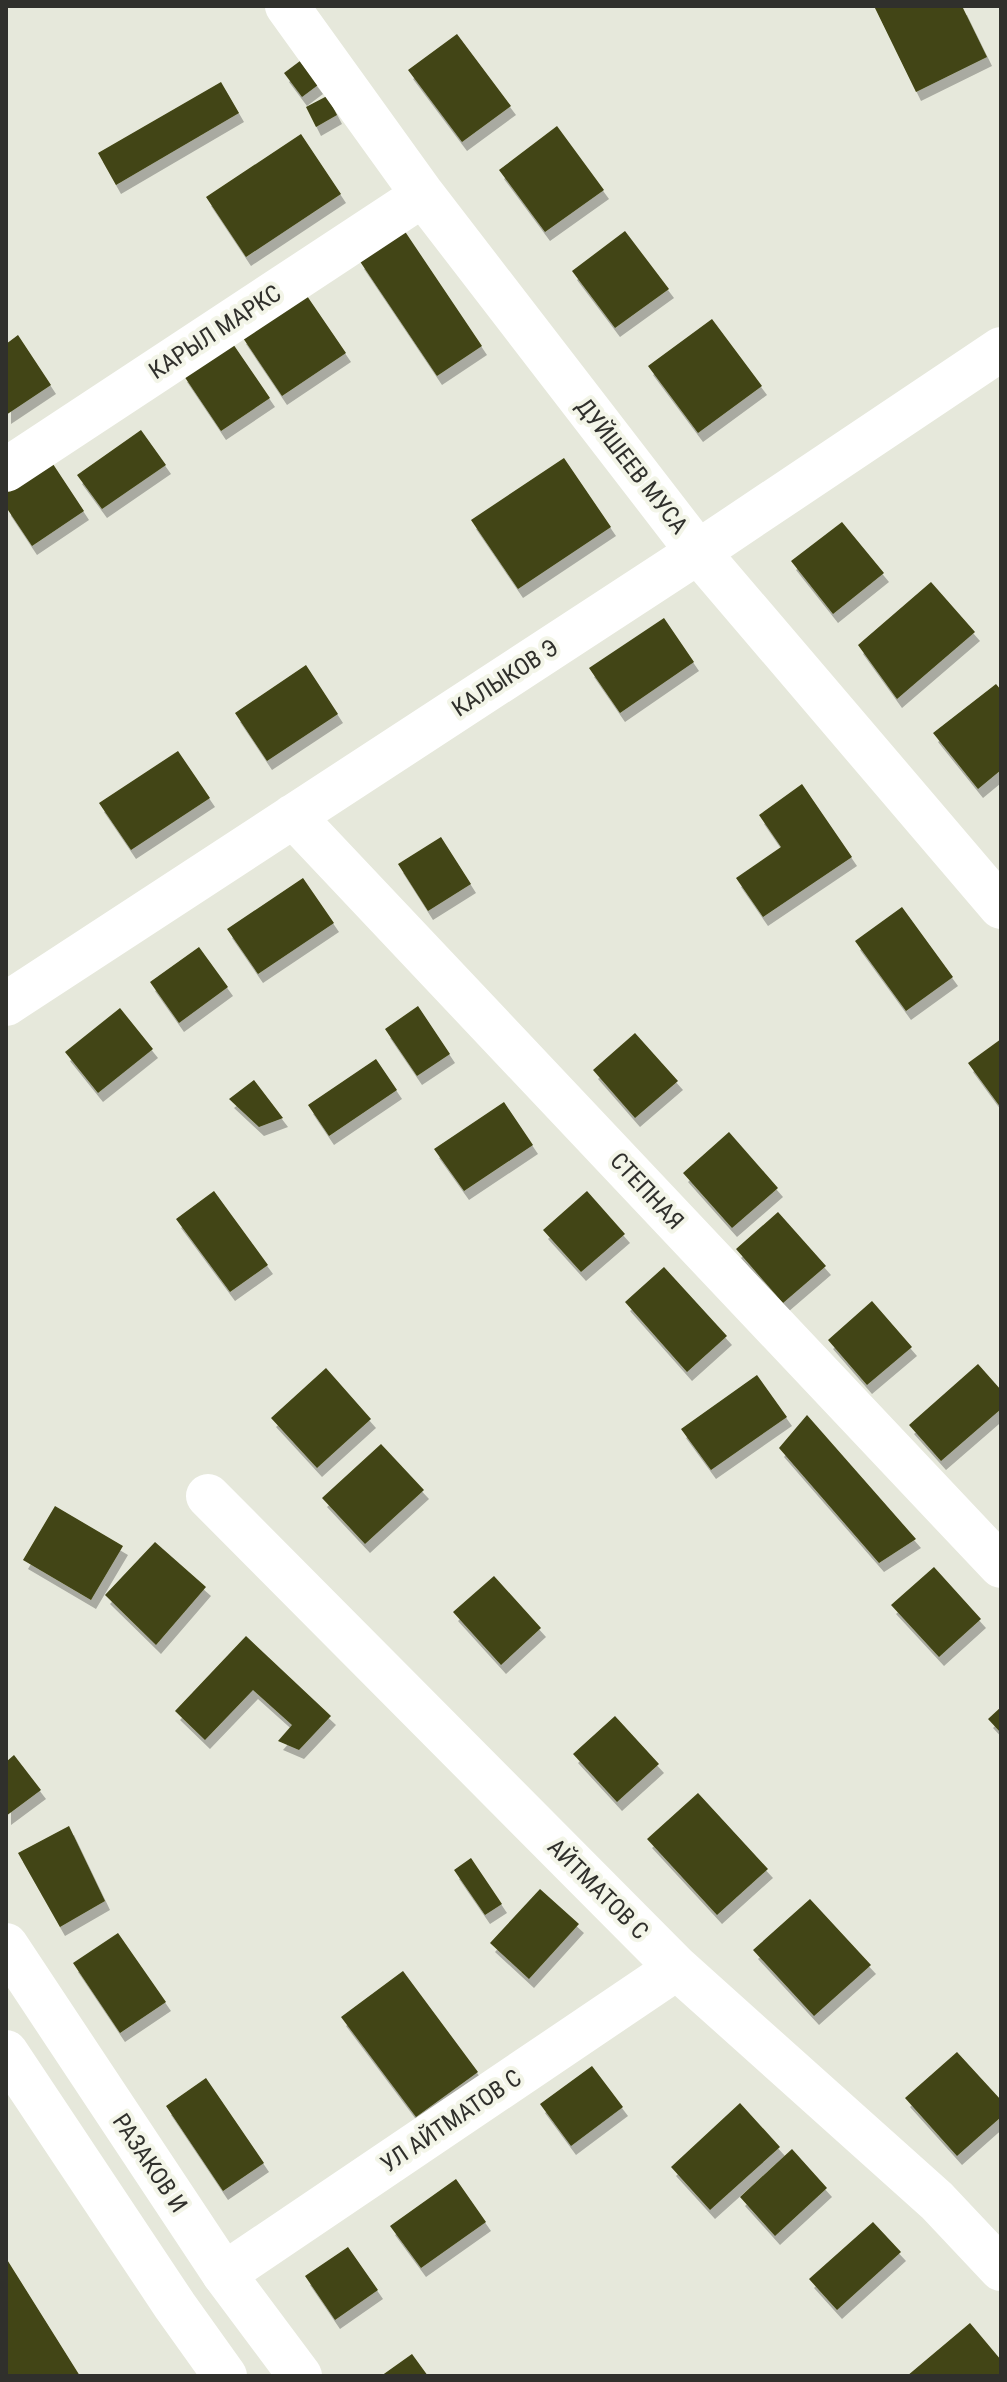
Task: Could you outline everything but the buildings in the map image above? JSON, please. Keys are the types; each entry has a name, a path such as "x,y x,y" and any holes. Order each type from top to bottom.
{"street":[{"name":"ДУЙШЕЕВ МУСА","path":"287,6 423,195 698,552 1001,907"},
{"name":"КАРЫЛ МАРКС","path":"6,470 423,195"},
{"name":"КАЛЫКОВ Э","path":"6,1004 698,552 1001,349"},
{"name":"СТЕПНАЯ","path":"293,816 1001,1566"},
{"name":"АЙТМАТОВ С","path":"208,1496 677,1968 937,2201 1001,2269"},
{"name":"РАЗАКОВ И","path":"6,1945 224,2274 300,2376"},
{"name":"УЛ АЙТМАТОВ С","path":"224,2274 677,1968"},
{"path":"6,2052 225,2376"}]}
